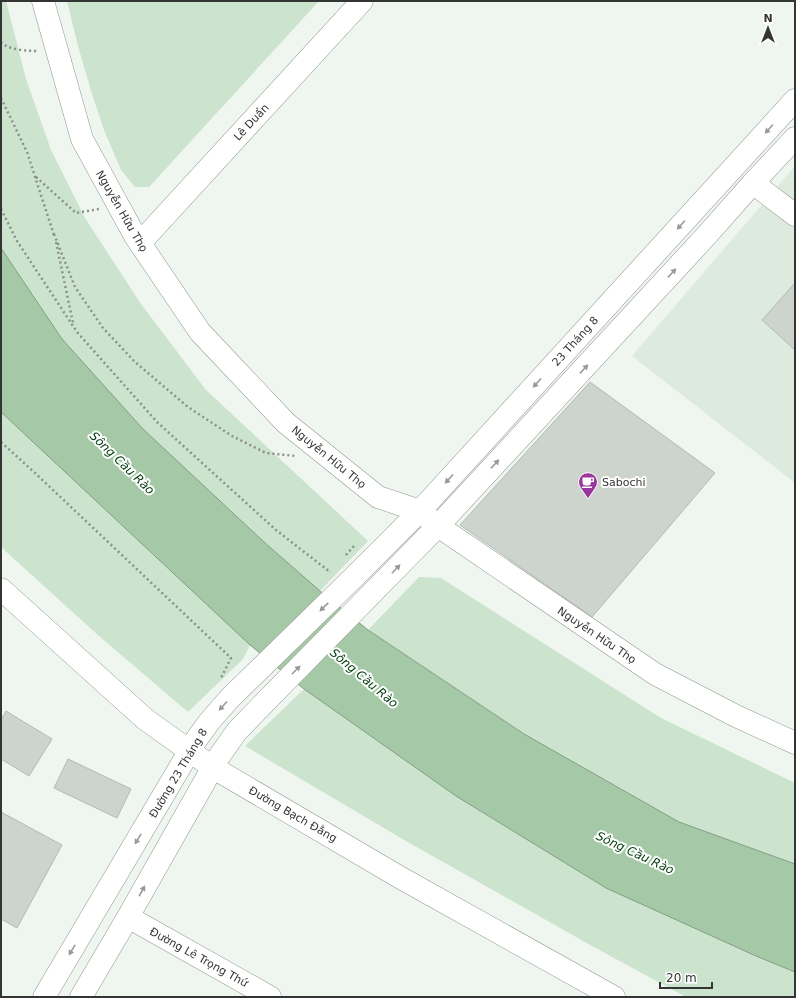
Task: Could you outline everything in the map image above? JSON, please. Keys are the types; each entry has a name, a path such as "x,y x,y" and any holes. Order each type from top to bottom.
{"street":[{"name":"Nguyễn Hữu Thọ","path":"44,1 82,139 118,206 140,243 200,332 286,423 378,497 420,511 438,526 655,674 736,716 795,743"},
{"name":"Lê Duẩn","path":"140,243 355,3"},
{"name":"23 Tháng 8","path":"343,573 420,511 795,100"},
{"path":"81,997 128,917 212,767 237,731 438,526 701,242 795,138"},
{"path":"753,183 795,214"},
{"name":"Đường 23 Tháng 8","path":"44,997 190,751 209,722 343,573"},
{"name":"Đường Bạch Đằng","path":"1,589 145,719 212,767 401,878 614,997"},
{"name":"Đường Lê Trọng Thứ","path":"128,917 270,997"}],"path":[{"path":"1,42 4,46 27,51 58,52"},
{"path":"1,98 27,152 54,234 75,287 103,328 135,362 188,407 232,436 266,453 294,456 324,454"},
{"path":"35,177 76,213 118,206"},
{"path":"1,209 17,241 77,332 158,422 276,530 330,572 343,573"},
{"path":"54,234 74,326"},
{"path":"1,442 231,658 221,678"},
{"path":"344,557 353,547 360,545"}],"shaded area":[{"path":"1,1 6,1 26,79 51,150 85,218 141,304 206,390 368,541 320,591 264,542 143,429 62,339 1,248"},
{"path":"67,1 319,1 149,187 135,187 121,170 104,130 78,46"},
{"path":"795,166 795,483 632,356"},
{"path":"1,412 250,645 243,659 188,712 99,636 1,547"},
{"path":"419,577 441,578 661,718 795,783 795,864 679,822 524,734 368,630"},
{"path":"304,689 456,796 606,888 756,956 795,972 795,997 686,997 406,841 245,746"}],"water":[{"name":"Sông Cầu Rào","path":"1,248 62,339 143,429 264,542 320,591 368,630 524,734 679,822 795,864 795,972 756,956 606,888 456,796 304,689 250,645 1,412"}],"building":[{"path":"795,283 795,350 762,320"},
{"name":"Sabochi","path":"590,382 715,473 592,617 460,525"},
{"path":"6,711 52,739 29,776 1,759 1,720"},
{"path":"68,759 131,789 117,818 54,788"},
{"path":"1,812 62,845 17,928 1,919"}],"place":[{"name":"Sabochi","path":"588,499"}]}
